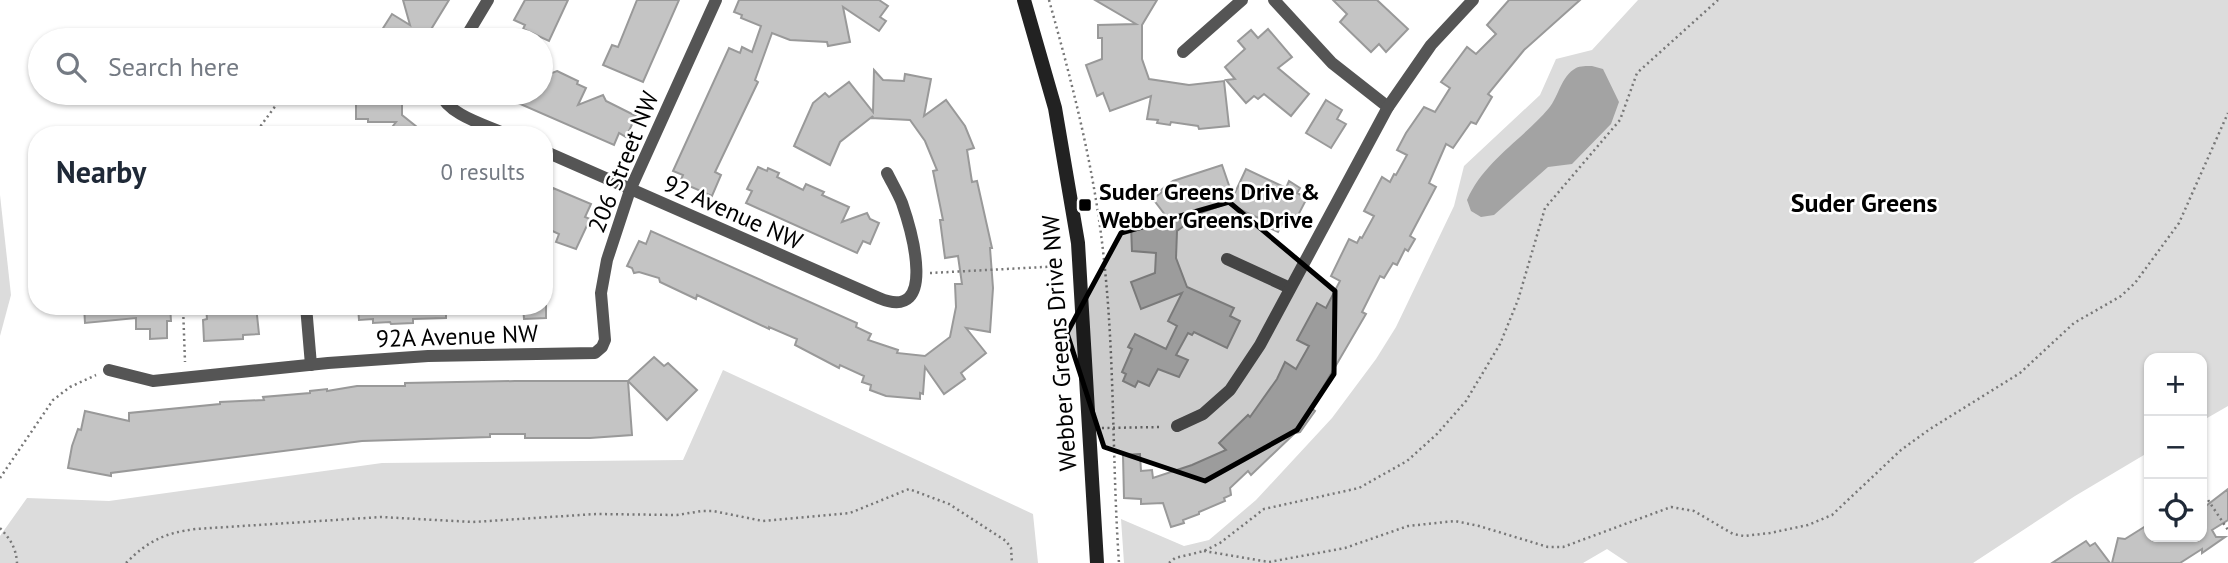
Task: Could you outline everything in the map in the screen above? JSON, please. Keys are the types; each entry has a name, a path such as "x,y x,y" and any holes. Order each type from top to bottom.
{"main road":[{"name":"Webber Greens Drive NW","path":"1024,0 1055,107 1080,265 1097,563"}],"street":[{"path":"471,28 488,0"},
{"name":"206 Street NW","path":"602,347 605,340 601,293 607,260 630,190 716,0"},
{"path":"1183,52 1242,0"},
{"path":"1274,0 1332,63 1388,107"},
{"path":"1177,426 1203,414 1230,390 1259,345 1388,107 1431,45 1473,0"},
{"path":"448,105 489,126"},
{"name":"92 Avenue NW","path":"553,155 890,303 906,300 917,285 916,274"},
{"path":"887,173 901,200 911,231 916,274"},
{"path":"1227,259 1290,288"},
{"path":"307,315 311,365"},
{"name":"92A Avenue NW","path":"109,370 153,381 428,356 595,353 602,347"}],"path":[{"path":"1049,0 1080,118 1100,222 1119,563"},
{"path":"1169,563 1175,558 1204,551 1227,538 1264,509 1359,488 1407,461 1437,434 1466,401 1500,344 1518,300 1545,208 1620,120 1637,73 1718,0"},
{"path":"261,126 276,105"},
{"path":"1204,551 1269,562 1345,548 1408,526 1455,521 1536,544 1563,547 1671,507 1694,511 1733,534 1744,536 1808,525 1832,515 1901,450 2020,373 2074,323 2121,296 2135,283 2179,223 2228,113"},
{"path":"916,274 1070,265"},
{"path":"183,315 186,378"},
{"path":"0,478 53,400 70,387 109,370"},
{"path":"1088,428 1177,426"},
{"path":"126,563 150,542 181,531 196,529 381,517 473,522 596,514 677,515 702,511 763,521 850,513 909,489 949,504 1006,541 1011,548 1012,563"},
{"path":"2207,498 2228,530"},
{"path":"0,528 16,551 17,563"}],"highlighted area":[{"path":"1229,202 1335,291 1334,374 1297,430 1205,481 1104,447 1067,333 1121,233"}],"shaded area":[{"path":"1638,0 2228,0 2228,406 2207,418 2207,353 2144,353 2144,455 2075,496 1973,563 1628,563 1607,549 1583,563 1124,563 1121,519 1184,546 1209,540 1256,500 1332,418 1396,327 1454,206 1464,166 1540,95 1556,59 1592,50"},
{"path":"1579,67 1603,69 1619,102 1611,124 1572,164 1548,167 1494,215 1481,217 1471,211 1467,200 1474,186 1493,162 1549,108 1571,72"},
{"path":"0,195 11,295 0,336"},
{"path":"723,370 1033,514 1038,563 0,563 0,536 27,498 109,501 382,463 683,460"}],"building":[{"path":"403,0 449,0 432,28 383,28 392,14 410,25"},
{"path":"525,0 568,0 553,32 553,28 524,28 525,25 514,20"},
{"path":"637,0 679,0 643,82 603,65 612,45 618,47"},
{"path":"739,0 879,0 888,6 880,17 886,21 879,31 843,7 850,42 828,46 827,42 790,40 772,33 755,80 758,82 715,172 721,175 712,196 680,182 683,175 673,171 729,48 740,53 742,47 752,52 761,26 741,18 742,15 734,12"},
{"path":"1095,0 1157,0 1142,25 1142,59 1149,79 1189,85 1224,81 1229,126 1199,129 1198,126 1171,122 1170,125 1157,123 1158,120 1147,119 1151,96 1110,111 1103,93 1097,96 1086,65 1102,59 1102,38 1098,38 1098,25 1136,24"},
{"path":"1333,0 1377,0 1408,29 1386,52 1379,44 1371,52 1340,22 1347,14"},
{"path":"1509,0 1580,0 1524,50 1488,94 1492,97 1476,124 1471,122 1453,148 1446,144 1429,183 1436,187 1410,236 1415,239 1408,251 1405,249 1397,265 1393,263 1384,278 1380,276 1362,312 1366,314 1311,408 1315,411 1300,432 1295,433 1251,475 1248,471 1230,488 1231,495 1224,498 1225,501 1183,520 1184,523 1171,527 1163,503 1141,504 1141,499 1124,498 1123,455 1140,454 1141,471 1152,470 1153,478 1226,450 1219,443 1248,415 1250,417 1277,379 1285,362 1296,369 1309,346 1297,340 1317,303 1326,308 1340,281 1331,276 1349,239 1357,243 1374,216 1364,211 1382,177 1390,182 1407,155 1397,150 1406,133 1424,107 1435,112 1450,88 1441,82 1467,47 1476,54 1496,34 1487,25"},
{"path":"1268,29 1292,57 1278,68 1309,94 1291,116 1264,94 1258,99 1254,96 1246,103 1226,80 1235,79 1225,67 1245,49 1238,41 1251,30 1258,38"},
{"path":"874,70 883,80 904,81 905,74 931,79 924,116 946,100 965,126 974,148 967,150 972,182 977,181 992,248 990,332 966,328 986,353 961,373 965,379 944,394 925,367 923,394 920,393 920,399 886,396 870,390 871,385 862,382 864,376 840,365 839,368 795,345 797,339 769,329 697,295 696,299 660,282 659,278 634,273 632,268 627,266 639,241 646,244 651,231 857,323 856,327 871,334 868,340 898,350 897,353 925,356 950,337 956,307 955,284 962,284 958,256 945,258 940,220 943,220 933,171 937,170 925,141 910,120 872,118 873,116 840,142 830,165 794,146 813,103 825,93 829,97 849,82 873,112"},
{"path":"557,71 586,88 578,105 603,95 606,101 636,116 626,137 619,133 614,145 522,105 553,105 553,73"},
{"path":"1326,100 1342,110 1337,119 1346,124 1331,148 1306,133"},
{"path":"356,105 402,105 402,115 416,126 393,126 396,122 356,119"},
{"path":"1222,165 1233,197 1246,169 1286,188 1289,181 1300,188 1297,193 1307,198 1293,225 1284,220 1278,232 1259,223 1261,219 1230,205 1231,202 1203,212 1177,231 1176,258 1187,287 1234,308 1230,316 1240,321 1227,348 1194,332 1192,335 1188,333 1176,355 1188,360 1179,377 1158,369 1149,386 1138,381 1135,387 1123,381 1126,374 1122,372 1132,349 1128,347 1135,334 1166,349 1177,326 1168,321 1182,293 1141,309 1131,282 1155,273 1156,253 1132,251 1131,225 1134,225 1134,222 1172,224 1153,199 1173,181"},
{"path":"758,167 779,173 777,177 803,190 806,184 824,192 822,195 849,207 842,222 867,213 870,219 879,223 870,244 863,241 857,253 746,203 752,191 747,189"},
{"path":"553,188 591,204 585,217 590,219 576,249 556,242 559,234 553,231"},
{"path":"85,315 171,315 171,321 167,321 167,338 150,339 150,329 136,329 136,318 85,323"},
{"path":"207,315 257,315 259,334 243,335 243,339 204,341 203,320 207,319"},
{"path":"359,315 446,315 446,318 413,319 413,323 373,323 373,319 359,320"},
{"path":"524,315 546,315 546,318 524,319"},
{"path":"654,357 664,366 668,363 697,390 667,420 628,381"},
{"path":"628,381 632,435 525,438 525,434 490,434 490,437 362,441 111,473 111,476 68,468 72,446 78,429 81,430 85,411 129,421 129,413 220,402 264,400 263,397 327,389 405,386 405,383"},
{"path":"2228,489 2228,520 2212,530 2216,537 2225,537 2202,553 2202,549 2180,563 2112,563 2118,538 2125,539 2144,527 2144,542 2207,542 2207,505"},
{"path":"2086,541 2090,546 2095,543 2110,563 2052,563"}],"place":[{"name":"Suder Greens Drive & Webber Greens Drive","path":"1085,205"}],"district":[{"name":"Suder Greens","path":"1864,202"}]}
